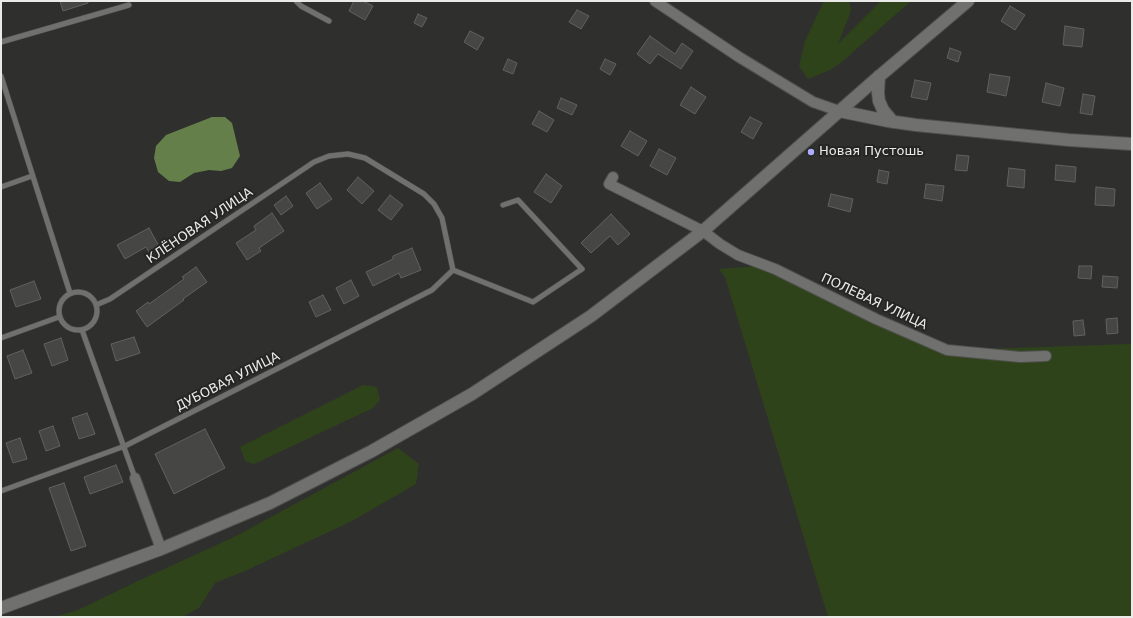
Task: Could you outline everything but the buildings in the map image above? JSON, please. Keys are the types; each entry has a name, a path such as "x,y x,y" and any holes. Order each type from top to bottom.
{"street":[{"path":"655,1 739,57 813,102 839,111 893,122 1068,140 1132,144"},
{"path":"1,608 160,549 277,499 372,451 472,394 591,316 702,231 879,76 968,1"},
{"path":"879,76 879,101 883,110 893,122"},
{"name":"ПОЛЕВАЯ УЛИЦА","path":"613,177 609,184 702,231 738,255 775,269 876,319 947,350 1020,358 1046,356"},
{"path":"136,478 160,549"}],"lane":[{"path":"296,1 301,6 329,21"},
{"path":"1,42 129,5"},
{"path":"1,76 70,293"},
{"name":"КЛЁНОВАЯ УЛИЦА","path":"96,305 110,299 314,162 329,156 348,154 365,158 424,194 434,204 442,218 453,270"},
{"path":"1,187 32,176"},
{"path":"453,270 533,302 582,269 518,200 503,205"},
{"name":"ДУБОВАЯ УЛИЦА","path":"1,491 125,446 432,290 453,270"},
{"path":"78,291 86,293 92,298 96,305 97,313 95,320 90,326 82,330 68,328 63,324 59,317 58,310 60,303 64,297 70,293 78,291"},
{"path":"1,338 59,317"},
{"path":"82,330 136,478"}],"shaded area":[{"path":"826,1 849,1 851,11 838,44 881,1 911,1 843,61 830,70 808,79 799,66 805,41 823,3"},
{"path":"212,117 225,117 232,123 240,156 232,168 221,171 209,170 194,173 180,182 169,181 158,172 154,158 156,146 166,135"},
{"path":"759,266 856,303 953,350 1132,344 1132,617 828,617 725,277 719,269"},
{"path":"363,385 377,387 380,400 373,408 254,464 245,461 240,447"},
{"path":"398,448 419,464 416,484 350,522 247,570 215,583 199,608 182,617 54,617 78,610 236,536"}],"place":[{"name":"Новая Пустошь","path":"811,152"}]}
